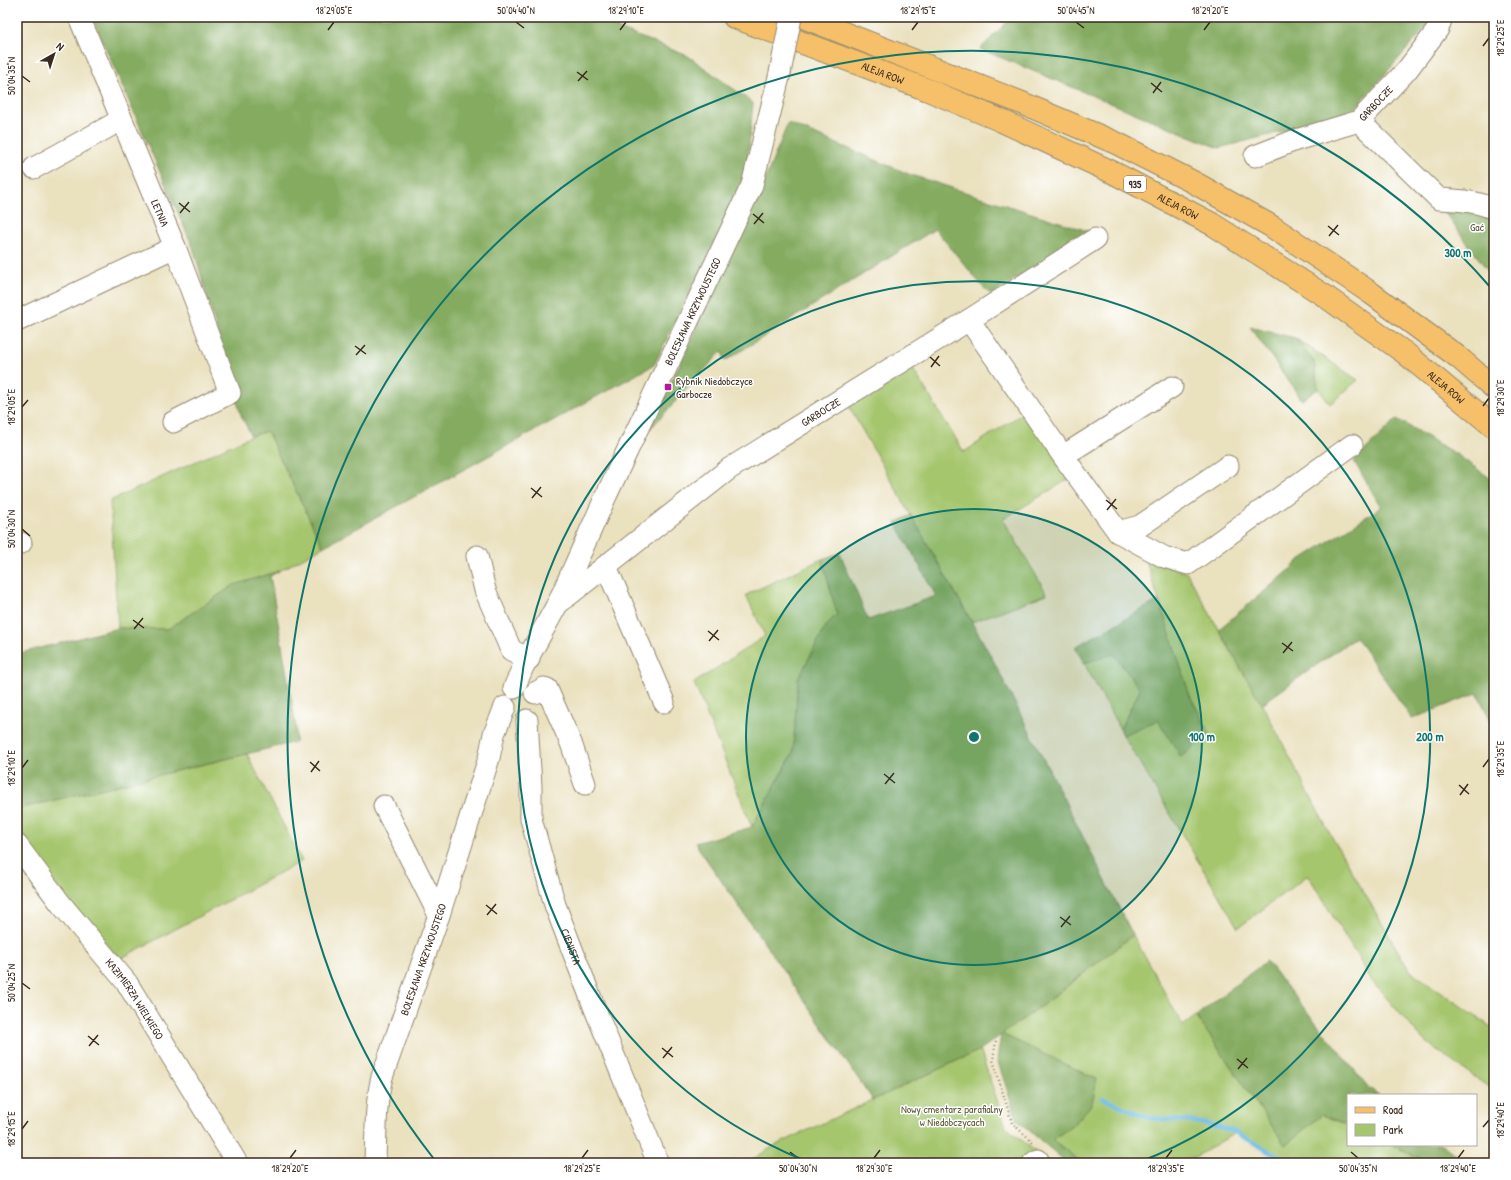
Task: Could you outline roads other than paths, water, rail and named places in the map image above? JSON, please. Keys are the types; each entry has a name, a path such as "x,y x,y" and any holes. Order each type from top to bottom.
{"main road":[{"name":"ALEJA ROW","path":"734,17 928,90 1002,121 1114,173 1212,224 1322,294 1405,353 1494,427"},
{"name":"ALEJA ROW","path":"803,17 1022,103 1094,133 1195,183 1271,226 1371,293 1458,357 1494,388"}],"street":[{"name":"LETNIA","path":"79,17 175,247 230,393 173,422"},
{"name":"BOLESŁAWA KRZYWOUSTEGO","path":"514,688 523,667 558,603 609,489 752,185 780,73 791,17"},
{"name":"GARBOCZE","path":"1255,156 1296,140 1359,121 1407,70 1438,29 1442,17"},
{"path":"34,168 121,120"},
{"path":"1359,121 1439,199 1484,204 1494,209"},
{"name":"GARBOCZE","path":"558,603 729,469 969,320 1095,239"},
{"path":"17,321 175,247"},
{"path":"969,320 1063,456 1118,532 1164,557 1188,564 1352,445"},
{"path":"1063,456 1172,387"},
{"path":"1118,532 1140,526 1228,466"},
{"path":"477,556 485,590 511,650 528,659 534,671 535,693 538,698 538,709 532,718 516,716 506,696 514,688 519,687 525,687 535,693"},
{"path":"606,566 664,702"},
{"path":"535,693 544,688 547,689 571,743 585,784"},
{"name":"BOLESŁAWA KRZYWOUSTEGO","path":"375,1163 377,1103 382,1077 439,915 489,758 503,734 516,716"},
{"name":"CIENISTA","path":"516,716 531,786 531,819 555,905 595,1009 658,1163"},
{"path":"384,806 439,915"},
{"name":"KAZIMIERZA WIELKIEGO","path":"17,845 61,904 127,983 237,1163"}],"waterway":[{"path":"1102,1098 1149,1118 1196,1122 1235,1132 1290,1163"}],"place":[{"name":"Rybnik Niedobczyce Garbocze","path":"668,387"}],"park label":[{"name":"Gać","path":"1477,227"},
{"name":"Nowy cmentarz parafialny w Niedobczycach","path":"952,1115"}]}
